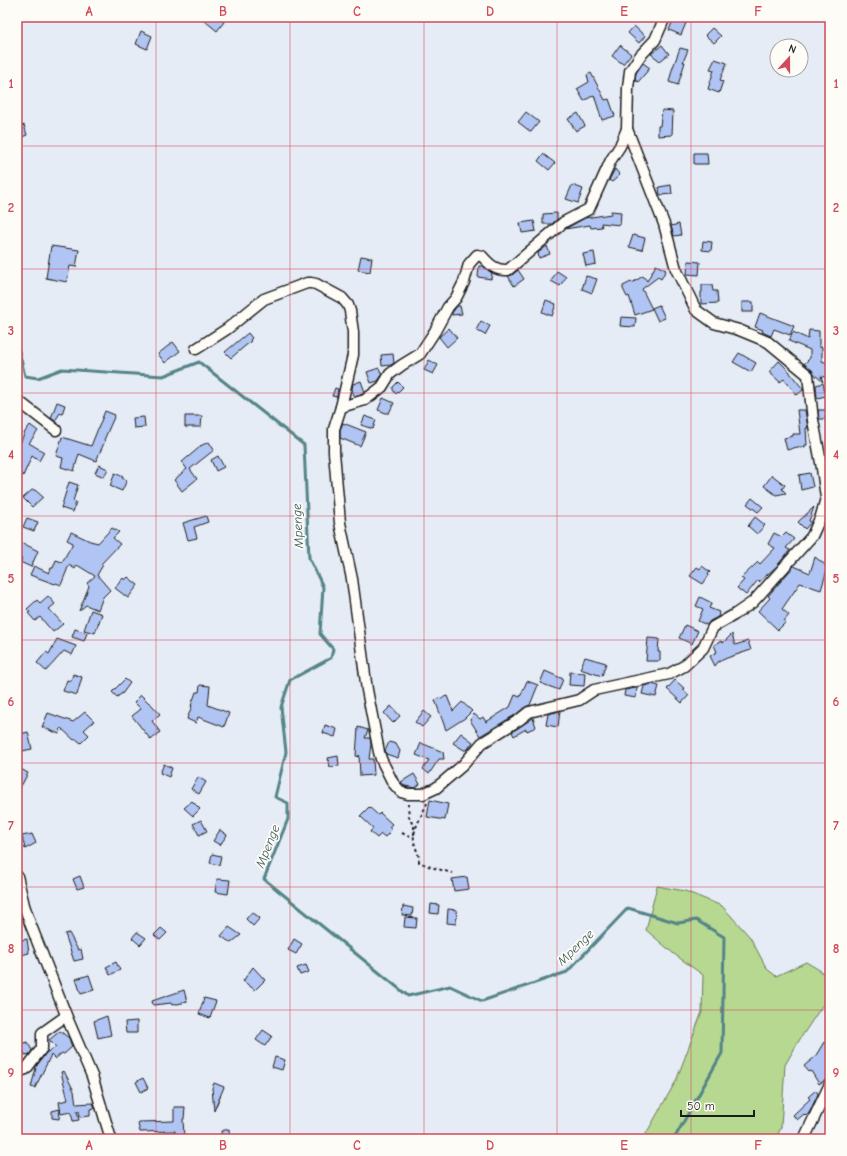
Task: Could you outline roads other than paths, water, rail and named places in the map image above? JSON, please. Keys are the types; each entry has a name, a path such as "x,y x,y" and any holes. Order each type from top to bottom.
{"street":[{"path":"341,407 365,400 382,387 390,374 420,354 448,308 456,298 464,282 469,264 477,255 482,256 497,269 508,270 564,222 589,209 627,129 630,71 640,56 654,40 665,17"},
{"path":"196,349 227,329 264,299 307,283 316,284 342,298 348,304 353,332 353,355 341,407 334,429 334,452 340,523 352,579 367,690 379,752 393,783 401,792 408,794 423,794 436,788 463,765 482,743 529,712 579,700 594,690 669,674 684,666 703,648 713,627 753,602 812,536 821,516 826,498 813,420 808,375 768,342 714,322 696,310 676,268 664,224 627,129"},
{"path":"17,400 56,430"},
{"path":"17,876 30,923 66,1016 92,1076 111,1139"},
{"path":"17,1072 26,1069 42,1048 42,1032 66,1016"},
{"path":"804,1139 830,1084"}],"waterway":[{"name":"Mpenge","path":"17,350 19,351 25,376 38,378 62,369 163,376 199,362 304,445 309,558 323,587 320,634 333,649 331,658 290,680 281,707 286,752 275,797 288,803 288,819 264,879 408,996 450,986 482,1001 567,972 628,908 678,923 696,920 724,937 722,1053 674,1139"}]}
